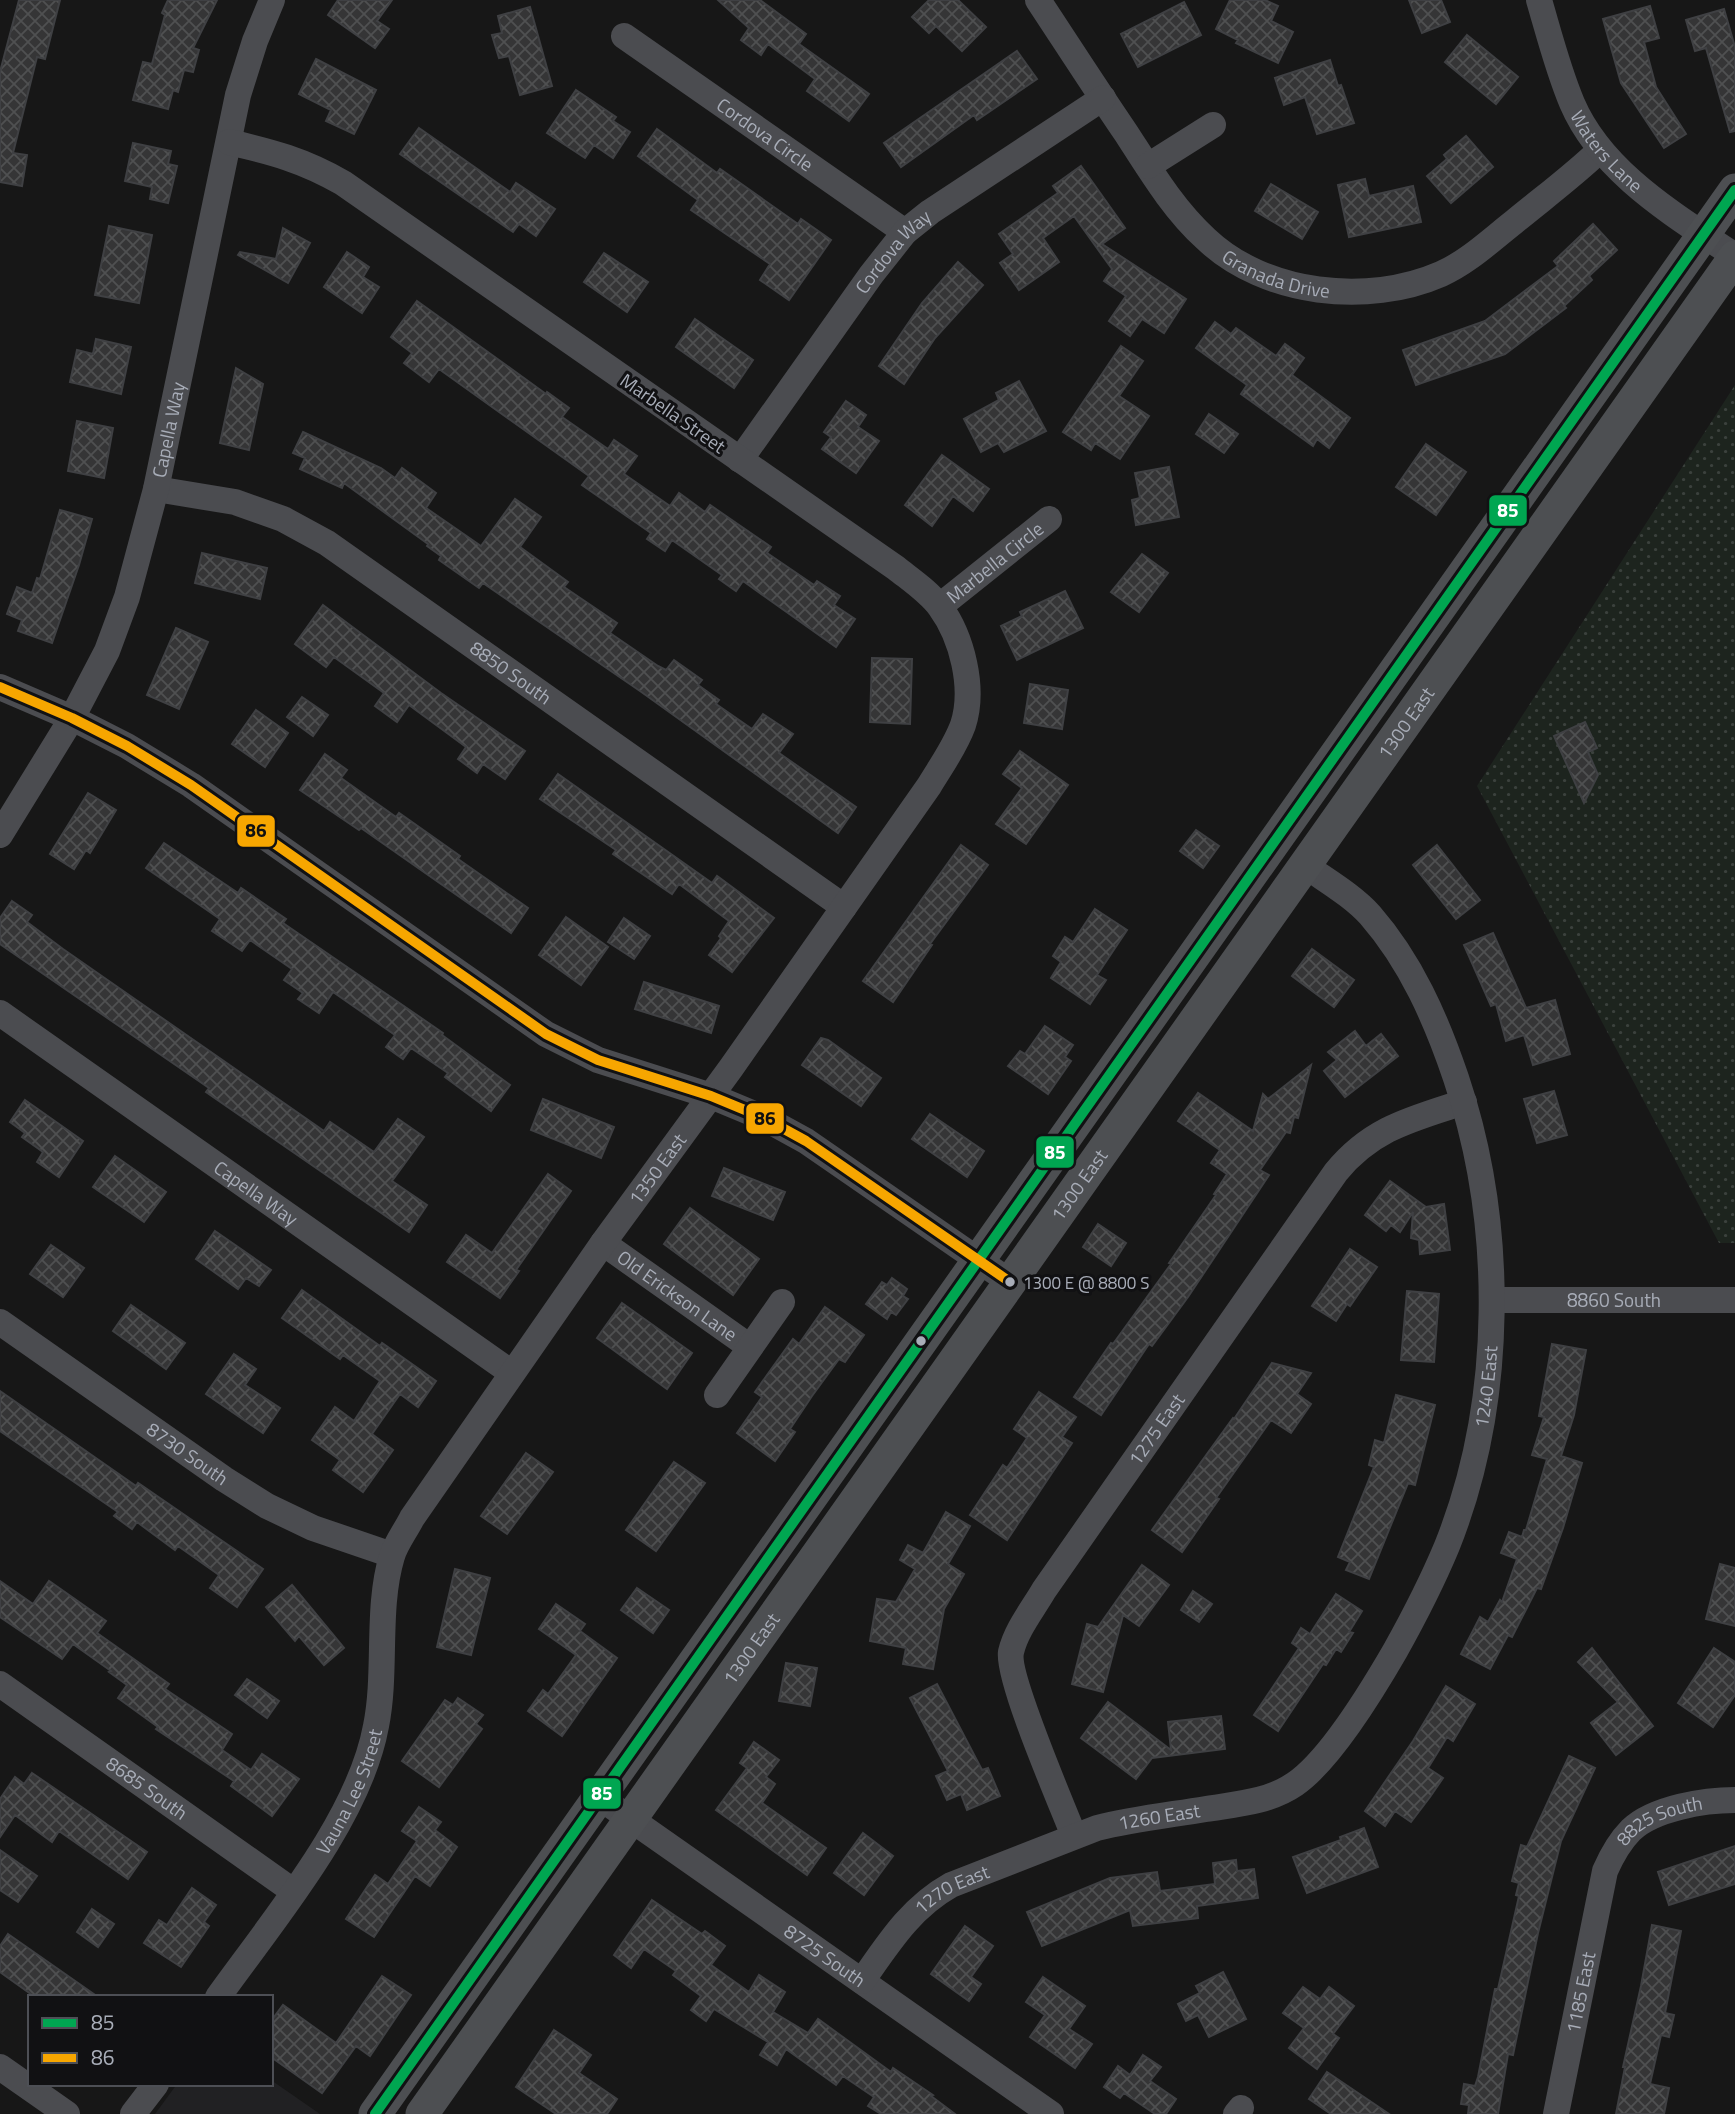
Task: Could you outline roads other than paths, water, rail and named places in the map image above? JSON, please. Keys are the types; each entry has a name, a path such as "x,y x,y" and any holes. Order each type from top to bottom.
{"main road":[{"name":"1300 East","path":"375,2114 1735,190"},
{"name":"1300 East","path":"422,2114 1735,257"}],"street":[{"name":"Capella Way","path":"0,835 72,718 107,651 127,597 156,489 245,74 272,0"},
{"name":"Granada Drive","path":"1038,0 1177,209 1207,241 1244,266 1284,283 1326,292 1366,292 1405,285 1441,274 1473,255 1600,150"},
{"name":"Waters Lane","path":"1539,0 1573,104 1600,150 1632,182 1735,257"},
{"name":"Cordova Circle","path":"624,36 905,232"},
{"name":"Cordova Way","path":"740,460 871,275 905,232 930,212 1102,98"},
{"path":"1148,166 1213,125"},
{"name":"Marbella Street","path":"229,142 274,152 311,165 343,183 896,568 940,606 955,632 964,659 967,687 964,723 929,786"},
{"name":"8850 South","path":"156,489 235,502 283,519 327,543 844,906"},
{"name":"Marbella Circle","path":"940,606 1049,519"},
{"path":"0,687 72,718 127,746 191,785 546,1034 598,1060 710,1096 764,1118 806,1141 1010,1282"},
{"name":"1350 East","path":"393,1555 412,1518 512,1373 929,786"},
{"name":"1240 East","path":"1246,1803 1271,1796 1294,1784 1314,1768 1384,1669 1418,1610 1448,1544 1471,1469 1488,1386 1493,1300 1489,1234 1480,1167 1464,1102 1447,1051 1425,1000 1400,953 1367,912 1306,866"},
{"name":"Capella Way","path":"0,1013 512,1373"},
{"name":"1275 East","path":"1074,1836 1018,1689 1011,1654 1025,1621 1336,1172 1352,1153 1373,1137 1396,1126 1464,1102"},
{"name":"Old Erickson Lane","path":"603,1243 750,1347"},
{"name":"8860 South","path":"1493,1300 1735,1300"},
{"name":"Old Erickson Lane","path":"716,1395 782,1302"},
{"name":"8730 South","path":"0,1322 224,1479 267,1506 313,1528 393,1555"},
{"name":"Vauna Lee Street","path":"219,1995 324,1847 346,1809 363,1769 376,1727 382,1635 393,1555"},
{"name":"8685 South","path":"0,1684 293,1891"},
{"name":"8725 South","path":"599,1797 1052,2114"},
{"name":"8825 South","path":"1605,1871 1616,1847 1633,1828 1657,1815 1683,1806 1714,1800 1735,1800"},
{"name":"1260 East","path":"1074,1836 1121,1822 1246,1803"},
{"name":"1270 East","path":"862,1981 900,1926 932,1896 951,1885 1074,1836"},
{"name":"1185 East","path":"1556,2114 1605,1871"},
{"path":"0,2067 67,2114"},
{"path":"133,2114 154,2086"}],"place":[{"name":"1300 E @ 8800 S","path":"1010,1282"}]}
